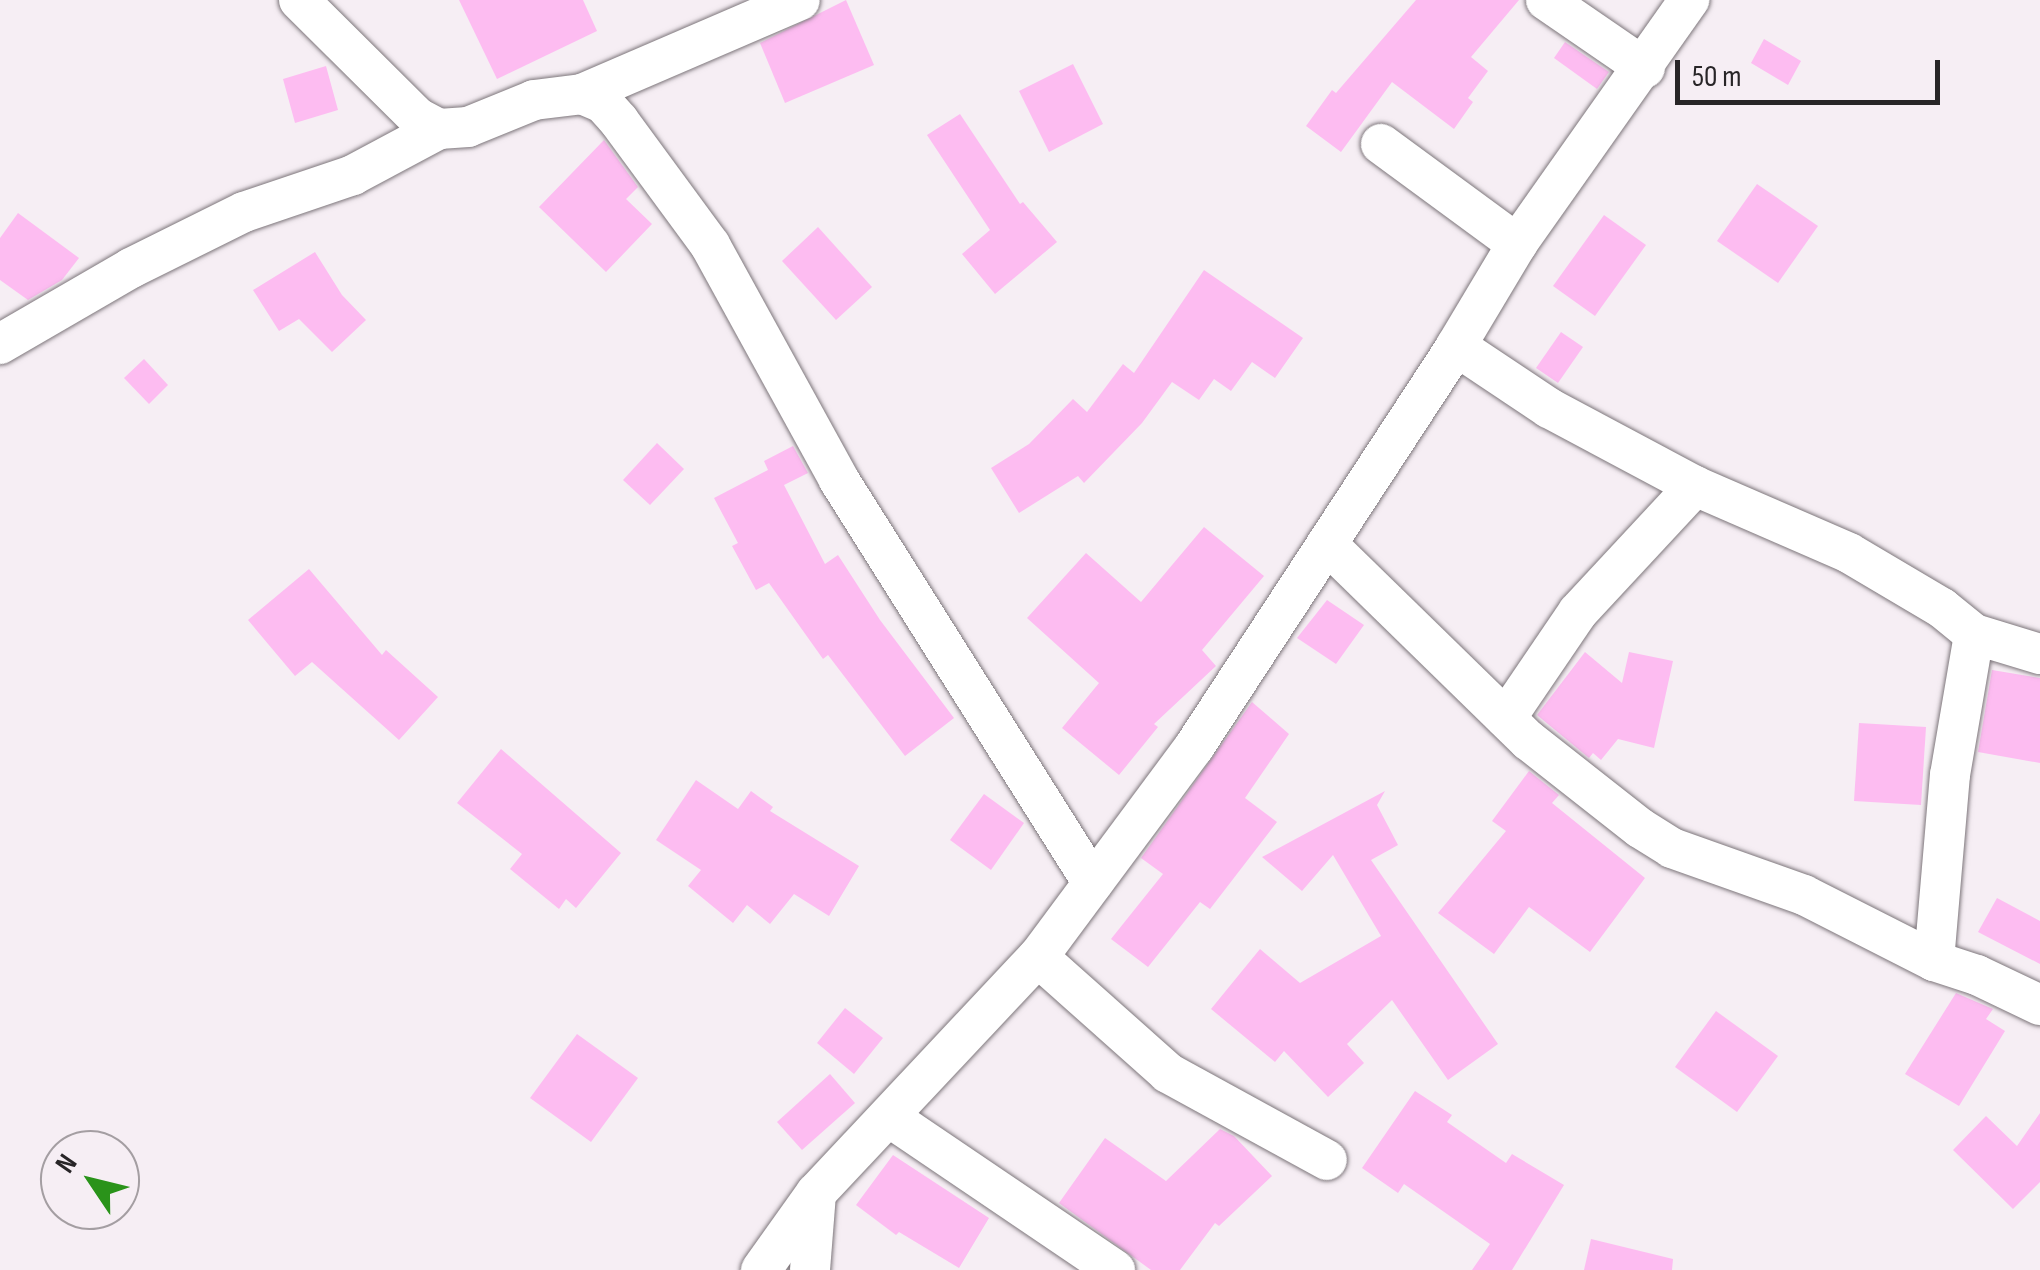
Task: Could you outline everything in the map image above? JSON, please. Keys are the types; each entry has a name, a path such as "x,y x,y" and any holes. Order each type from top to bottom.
{"street":[{"path":"299,0 418,118 439,129"},
{"path":"0,344 130,268 244,212 353,175 439,129 468,127 534,100 582,94 800,0"},
{"path":"1546,0 1645,68"},
{"path":"761,1270 816,1193 1038,958 1194,747 1456,346 1516,244 1645,68 1689,0"},
{"path":"582,94 603,103 619,120 710,245 839,480 1093,882"},
{"path":"1381,144 1516,244"},
{"path":"1456,346 1549,408 1694,486 1849,553 1942,608 1974,634 2040,654"},
{"path":"1506,718 1578,612 1694,486"},
{"path":"1326,544 1548,758 1672,848 1804,895 1934,962 1977,975 2040,1005"},
{"path":"1934,962 1950,775 1974,634"},
{"path":"1038,958 1168,1073 1326,1160"},
{"path":"888,1117 1116,1270"},
{"path":"810,1270 816,1193"}],"building":[{"path":"459,0 583,0 597,31 497,79"},
{"path":"846,0 874,65 785,103 760,43"},
{"path":"1416,0 1519,0 1471,57 1488,71 1468,98 1473,102 1454,129 1392,82 1341,152 1306,126 1332,90 1336,93"},
{"path":"1764,39 1801,61 1788,85 1751,63"},
{"path":"1565,42 1609,72 1597,89 1554,58"},
{"path":"1073,64 1103,124 1049,152 1019,91"},
{"path":"326,66 338,110 295,123 283,79"},
{"path":"960,114 1020,204 1023,202 1057,242 995,294 962,254 990,230 927,135"},
{"path":"604,140 638,187 626,199 652,224 606,272 539,207"},
{"path":"1757,184 1818,226 1778,283 1717,241"},
{"path":"18,213 79,258 62,280 28,300 0,280 0,238"},
{"path":"1604,215 1646,245 1595,316 1553,286"},
{"path":"818,227 872,287 836,320 782,261"},
{"path":"315,252 342,295 366,320 332,352 299,319 279,331 253,290"},
{"path":"1204,270 1303,338 1275,378 1252,362 1231,391 1214,379 1199,400 1172,382 1142,423 1084,483 1078,476 1019,513 991,468 1029,444 1073,399 1087,412 1123,364 1134,373"},
{"path":"1561,332 1583,347 1558,383 1536,368"},
{"path":"144,359 168,385 149,404 124,378"},
{"path":"657,443 684,469 650,505 623,480"},
{"path":"793,446 808,473 784,485 825,564 838,555 880,620 954,718 905,756 828,655 823,659 769,583 756,590 732,546 738,543 714,498 768,470 764,461"},
{"path":"1204,527 1264,576 1202,650 1216,666 1154,724 1158,727 1119,775 1062,728 1099,683 1027,618 1086,553 1141,602"},
{"path":"309,569 382,655 386,650 438,697 399,740 312,662 295,676 248,620"},
{"path":"1327,600 1364,625 1336,664 1297,638"},
{"path":"1585,652 1622,683 1629,652 1673,661 1654,748 1618,739 1601,760 1593,753 1589,758 1537,715"},
{"path":"1992,670 2040,678 2040,763 1978,752"},
{"path":"1252,702 1289,734 1245,798 1277,822 1210,909 1200,902 1148,967 1111,939 1163,874 1141,858"},
{"path":"1859,723 1926,727 1921,805 1854,801"},
{"path":"501,749 621,853 576,908 566,899 559,909 510,869 522,854 457,803"},
{"path":"1529,771 1559,795 1552,803 1645,878 1590,952 1529,907 1494,954 1438,913 1506,831 1492,821"},
{"path":"696,780 738,809 751,791 773,807 770,811 859,866 829,916 794,894 770,924 747,905 733,923 688,886 701,870 656,840"},
{"path":"1385,791 1377,805 1398,845 1371,860 1498,1044 1448,1080 1392,1000 1347,1044 1364,1063 1328,1097 1284,1051 1275,1062 1211,1009 1260,949 1300,983 1381,936 1333,855 1302,891 1262,857"},
{"path":"984,794 1024,823 991,870 950,840"},
{"path":"1997,898 2040,921 2040,964 1978,932"},
{"path":"1956,993 1993,1009 1986,1019 2005,1031 1959,1106 1905,1074"},
{"path":"845,1008 883,1038 854,1074 817,1043"},
{"path":"1716,1011 1778,1056 1737,1112 1675,1067"},
{"path":"577,1034 638,1078 591,1142 530,1098"},
{"path":"830,1074 855,1103 802,1150 777,1122"},
{"path":"1415,1091 1452,1115 1447,1122 1506,1163 1512,1154 1564,1185 1512,1270 1472,1270 1490,1244 1404,1184 1398,1193 1362,1168"},
{"path":"2040,1113 2040,1182 2013,1209 1953,1150 1986,1116 2017,1146"},
{"path":"1220,1129 1234,1136 1272,1176 1219,1226 1215,1223 1180,1270 1151,1270 1059,1203 1105,1138 1166,1181"},
{"path":"893,1155 989,1218 959,1268 899,1232 896,1235 856,1205"},
{"path":"1591,1239 1673,1259 1672,1270 1584,1270"}]}
